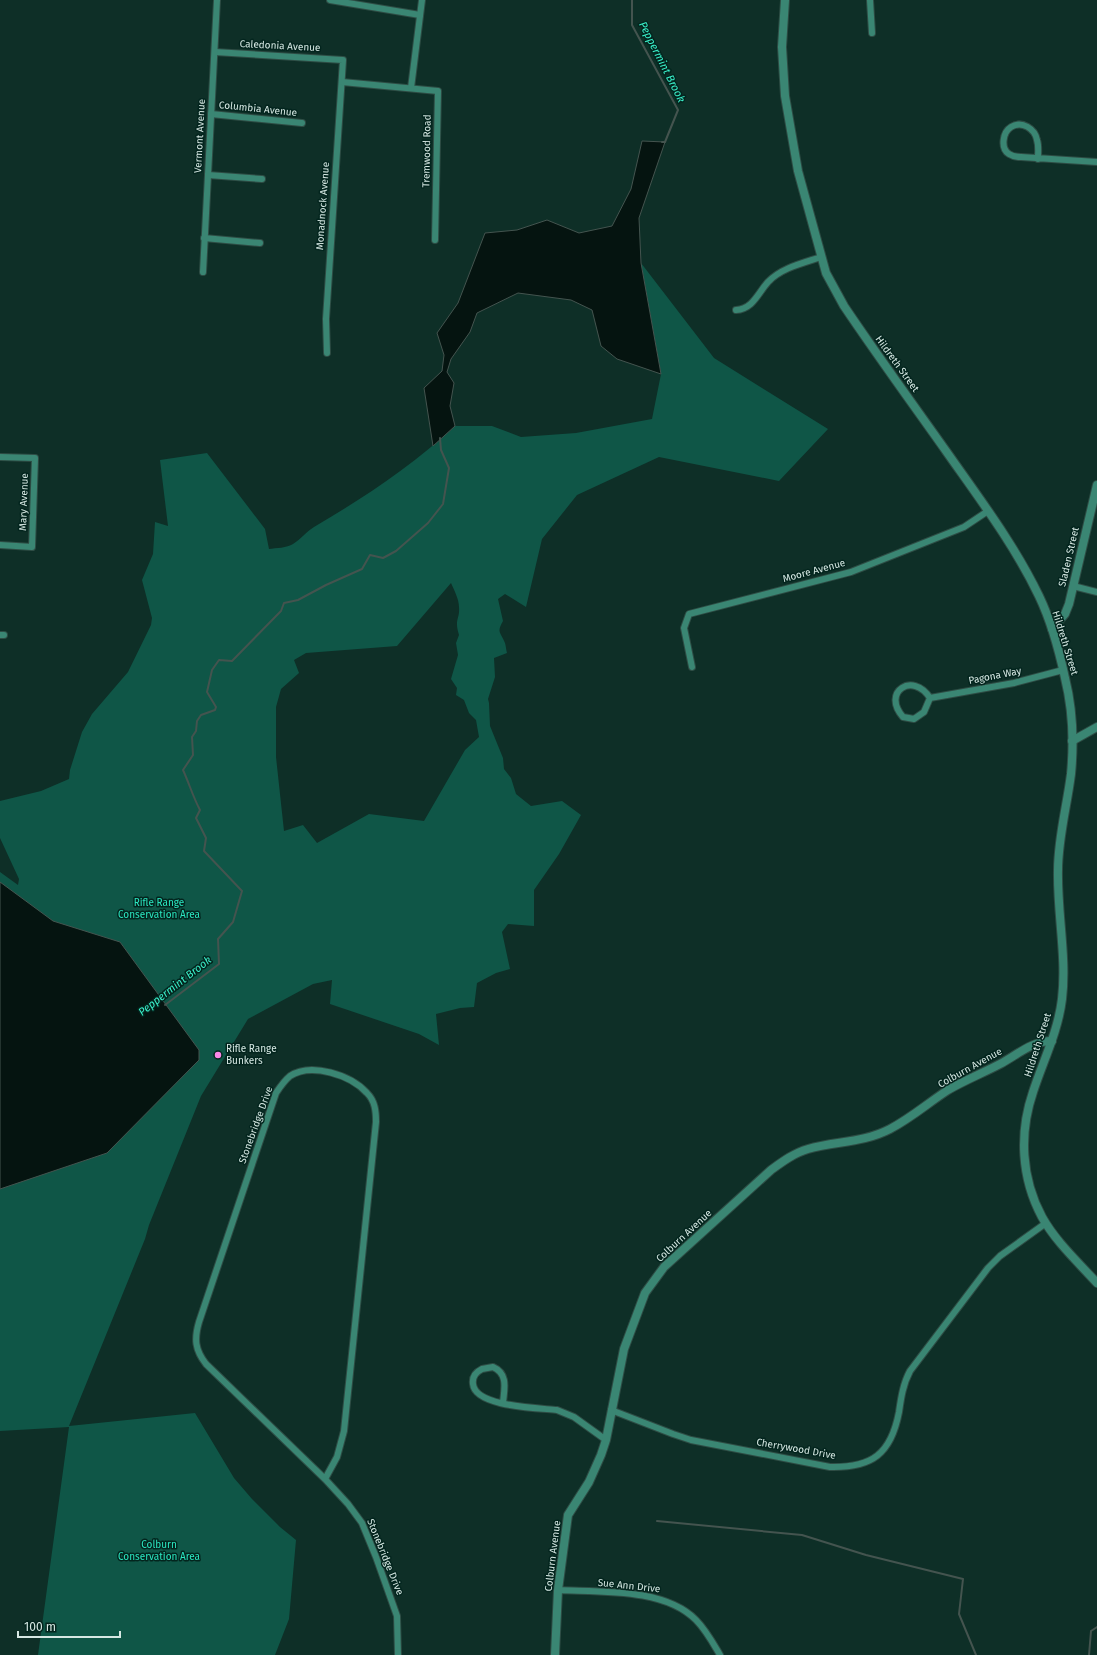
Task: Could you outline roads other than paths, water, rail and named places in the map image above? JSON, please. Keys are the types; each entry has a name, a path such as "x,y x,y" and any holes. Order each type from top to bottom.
{"street":[{"name":"Vermont Avenue","path":"202,272 217,0"},
{"path":"330,0 420,15"},
{"path":"342,82 411,88 422,0"},
{"name":"Hildreth Street","path":"785,0 782,47 787,113 798,171 826,273 844,306 988,511 1016,555 1037,592 1052,629 1063,670 1072,716 1070,775 1058,868 1058,902 1064,981 1062,1002 1052,1041 1032,1094 1026,1120 1023,1144 1025,1166 1031,1193 1046,1223 1058,1240 1097,1283"},
{"path":"870,0 872,33"},
{"name":"Caledonia Avenue","path":"215,52 343,60"},
{"name":"Monadnock Avenue","path":"327,354 326,319 343,60"},
{"name":"Tremwood Road","path":"411,88 438,91 435,240"},
{"name":"Columbia Avenue","path":"211,114 302,123"},
{"path":"1038,158 1037,138 1030,128 1022,124 1012,126 1008,130 1003,142 1008,154 1021,158 1097,162"},
{"path":"208,175 262,179"},
{"path":"204,238 260,243"},
{"path":"736,310 748,307 768,282 781,272 821,257"},
{"name":"Mary Avenue","path":"0,457 35,458 32,547 0,546"},
{"name":"Sladen Street","path":"1052,629 1065,614 1069,604 1093,515 1097,485"},
{"name":"Moore Avenue","path":"692,667 684,628 688,614 851,572 964,527 988,511"},
{"path":"1073,586 1097,592"},
{"name":"Pagona Way","path":"930,698 1014,683 1063,670"},
{"path":"912,685 919,687 926,692 930,698 924,712 914,719 903,717 895,705 896,696 899,691 906,686 912,685"},
{"path":"1072,741 1097,727"},
{"name":"Colburn Avenue","path":"555,1655 558,1590 568,1515 589,1482 601,1455 606,1440 624,1349 645,1293 664,1267 771,1170 788,1158 807,1149 866,1139 889,1130 949,1090 986,1072 1031,1045 1043,1041 1052,1041"},
{"name":"Stonebridge Drive","path":"325,1479 337,1457 344,1431 376,1122 374,1103 368,1093 360,1086 339,1075 314,1070 291,1076 283,1083 276,1093 199,1322 195,1343 196,1350 206,1364 325,1479 348,1504 362,1523 376,1557 396,1616 398,1655"},
{"name":"Cherrywood Drive","path":"611,1410 673,1434 726,1447 830,1467 859,1465 870,1461 888,1446 893,1435 903,1387 910,1371 988,1268 1000,1256 1046,1223"},
{"path":"503,1404 505,1382 502,1374 492,1367 482,1368 474,1376 473,1384 475,1391 485,1399 503,1404 557,1410 566,1413 606,1440"},
{"name":"Sue Ann Drive","path":"558,1590 644,1596 668,1601 679,1606 696,1620 720,1655"}],"waterway":[{"name":"Peppermint Brook","path":"632,0 632,25 678,110 665,142 662,142"},
{"name":"Peppermint Brook","path":"165,1005 219,964 218,939 233,922 242,891 204,851 206,838 196,818 200,810 183,770 193,755 192,737 196,731 197,721 201,715 215,710 216,707 207,692 212,670 219,660 232,661 281,611 284,603 298,600 326,585 362,569 370,555 383,558 396,551 428,523 443,504 449,468 441,450 440,438"},
{"path":"657,1521 802,1535 866,1555 963,1579 959,1614 976,1655"},
{"path":"1089,1655 1091,1631 1097,1627"}],"place":[{"name":"Rifle Range Bunkers","path":"218,1055"}],"park label":[{"name":"Rifle Range Conservation Area","path":"159,908"},
{"name":"Colburn Conservation Area","path":"159,1550"}]}
